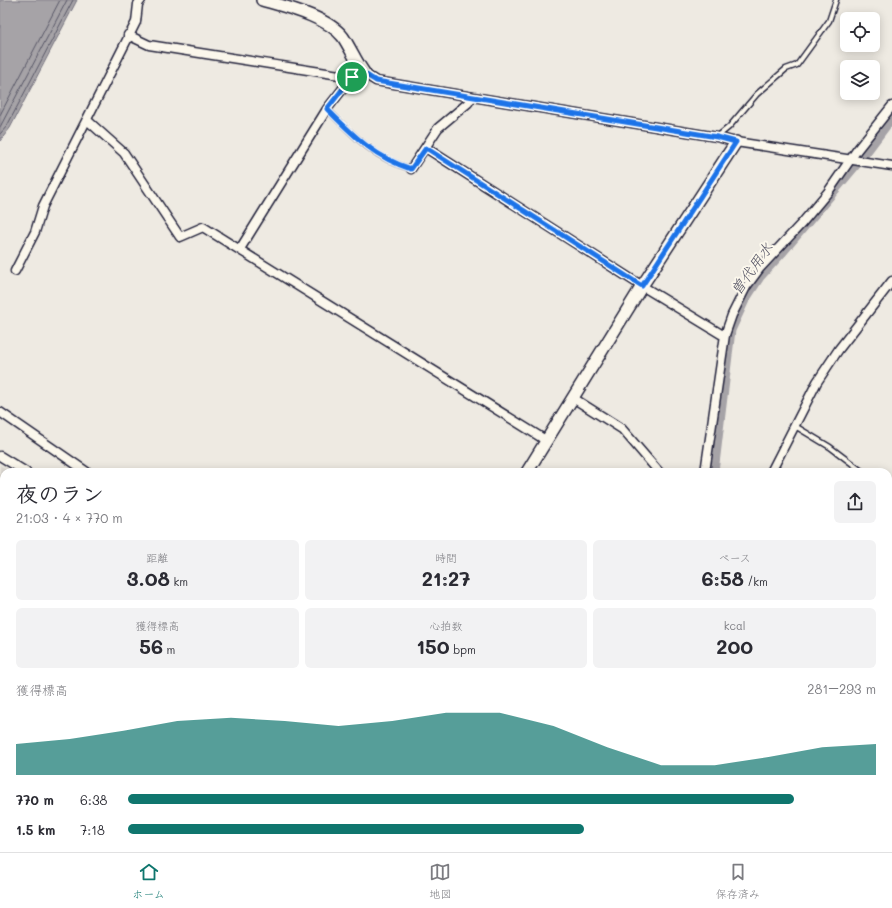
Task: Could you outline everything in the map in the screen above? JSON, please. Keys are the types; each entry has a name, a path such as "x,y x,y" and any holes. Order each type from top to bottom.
{"street":[{"path":"15,271 34,232 42,206 87,120 128,35 136,22 138,4 141,0"},
{"path":"262,0 319,19 333,27 343,38 358,65 365,74 376,81 717,137 736,142 892,166"},
{"path":"128,35 149,45 352,77 365,74"},
{"path":"240,249 327,109 352,77"},
{"path":"411,169 438,128 468,103 472,97"},
{"path":"706,468 725,335 732,315 746,287 760,268 828,192 892,106"},
{"path":"87,120 124,153 180,237 202,227 240,249 547,441"},
{"path":"530,468 642,286 736,142"},
{"path":"426,148 642,286 725,335"},
{"path":"773,468 817,382 839,349 892,281"},
{"path":"573,398 622,429 656,468"},
{"path":"0,412 81,468"},
{"path":"0,456 20,468"}],"lane":[{"path":"717,137 729,127 757,94 786,69 797,65 829,21 836,0"},
{"path":"327,109 350,133 376,154 393,163 411,169"},
{"path":"795,426 830,447 858,468"}],"water":[{"path":"0,0 77,0 10,128 0,141"}],"waterway":[{"name":"曽代用水","path":"714,468 731,330 745,300 760,277 862,158 892,118"}],"route":[{"path":"365,74 376,81 717,137 736,142 642,286 426,148 411,169 393,163 376,154 350,133 327,109 352,77 365,74"}]}
